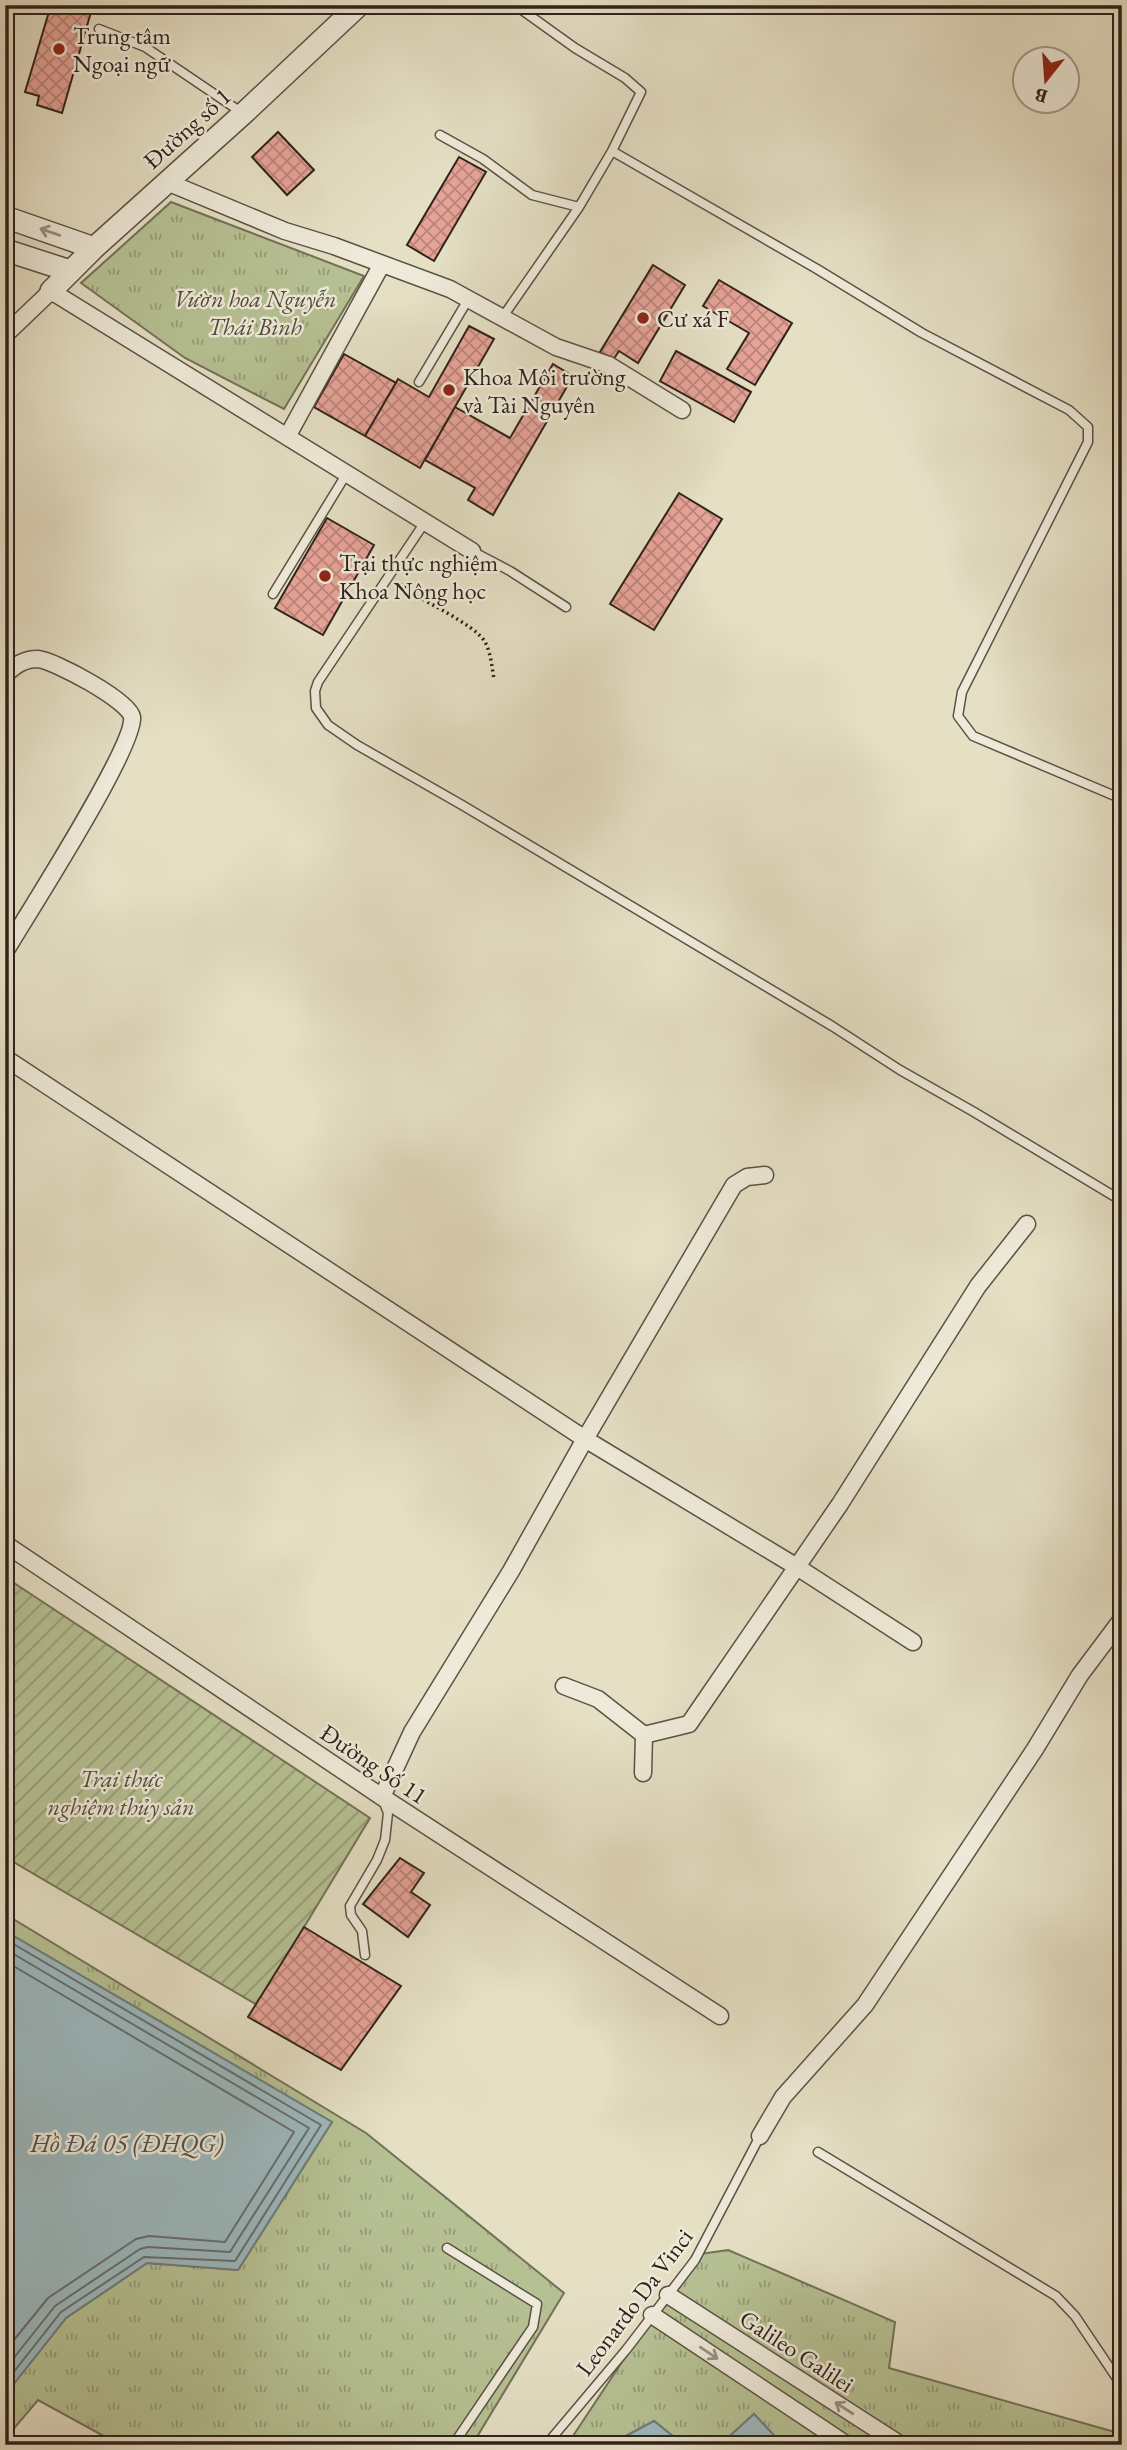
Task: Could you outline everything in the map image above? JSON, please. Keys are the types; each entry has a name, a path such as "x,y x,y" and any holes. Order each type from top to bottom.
{"street":[{"name":"Đường số 1","path":"51,291 94,248 359,5"},
{"path":"167,182 285,231 382,264 469,298 556,347 609,365 682,410"},
{"path":"5,217 94,248"},
{"path":"5,250 70,271"},
{"path":"287,437 382,264"},
{"path":"5,335 51,291 472,551"},
{"path":"5,675 19,663 30,659 54,663 112,696 129,710 132,716 130,727 109,775 5,952"},
{"path":"5,1058 585,1439 797,1567 914,1642"},
{"path":"382,1797 412,1732 511,1571 734,1185 747,1177 765,1175"},
{"path":"644,1735 689,1724 840,1504 978,1286 1027,1224"},
{"name":"Đường Số 11","path":"5,1544 382,1797 720,2016"},
{"path":"760,2136 783,2097 865,2005 1035,1749 1080,1675 1122,1619"},
{"path":"564,1686 598,1699 644,1735"},
{"path":"643,1773 644,1735"},
{"name":"Galileo Galilei","path":"668,2295 901,2445"},
{"name":"Galileo Galilei","path":"653,2315 847,2445"}],"lane":[{"path":"502,318 579,207 612,151 640,92 625,78 575,48 516,5"},
{"path":"99,29 145,47 244,113"},
{"path":"440,135 483,159 532,195 579,207"},
{"path":"612,151 922,333 1069,410 1088,427 1088,442 962,692 958,716 973,736 1122,799"},
{"path":"419,382 469,298"},
{"path":"273,594 347,474"},
{"path":"425,522 314,691 316,708 328,725 357,745 832,1026 900,1070 1122,1200"},
{"path":"472,551 566,607"},
{"path":"365,1955 362,1931 351,1915 351,1906 377,1860 384,1840 388,1813 382,1797"},
{"name":"Leonardo Da Vinci","path":"546,2445 695,2260 760,2136"},
{"path":"818,2152 1056,2296 1075,2316 1122,2386"},
{"path":"447,2248 537,2304 533,2327 453,2445"}],"path":[{"path":"390,576 415,597 456,618 485,641 494,679"}],"green space":[{"name":"Vườn hoa Nguyễn Thái Bình","path":"171,202 364,276 284,409 185,358 81,283"},
{"name":"Trại thực nghiệm thủy sản","path":"5,1577 370,1818 257,2005 5,1857"},
{"path":"5,1914 366,2133 564,2293 472,2445 120,2445 38,2400 5,2439 5,2395 66,2318 147,2263 238,2270 332,2122 5,1931"},
{"path":"728,2250 895,2322 889,2368 1122,2434 1122,2445 783,2445 754,2414 720,2445 684,2445 654,2421 609,2445 567,2445 693,2255"}],"water":[{"name":"Hồ Đá 05 (ĐHQG)","path":"5,1931 332,2122 238,2270 147,2263 66,2318 5,2395"},
{"path":"754,2414 783,2445 720,2445"},
{"path":"654,2421 684,2445 609,2445"}],"building":[{"name":"Trung tâm Ngoại ngữ","path":"51,5 93,5 62,113 37,105 39,96 25,92"},
{"path":"278,132 314,170 287,195 252,157"},
{"path":"459,157 486,172 434,261 407,245"},
{"name":"Cư xá F","path":"653,265 685,285 638,363 619,351 613,360 600,352"},
{"path":"719,280 792,323 755,385 727,369 749,333 703,306"},
{"name":"Khoa Môi trường và Tài Nguyên","path":"469,326 494,339 420,468 365,436 398,379 429,397"},
{"path":"676,351 751,392 734,422 660,381"},
{"path":"344,354 396,383 365,436 314,407"},
{"path":"553,364 573,376 493,515 468,500 475,488 425,460 455,407 510,438"},
{"path":"679,493 722,519 654,630 610,604"},
{"name":"Trại thực nghiệm Khoa Nông học","path":"327,518 374,545 323,635 275,608"},
{"path":"400,1858 424,1873 411,1892 430,1905 408,1937 363,1904"},
{"path":"304,1927 401,1986 341,2070 248,2017"}],"place":[{"name":"Trung tâm Ngoại ngữ","path":"59,49"},
{"name":"Cư xá F","path":"643,318"},
{"name":"Khoa Môi trường và Tài Nguyên","path":"449,390"},
{"name":"Trại thực nghiệm Khoa Nông học","path":"325,576"}]}
